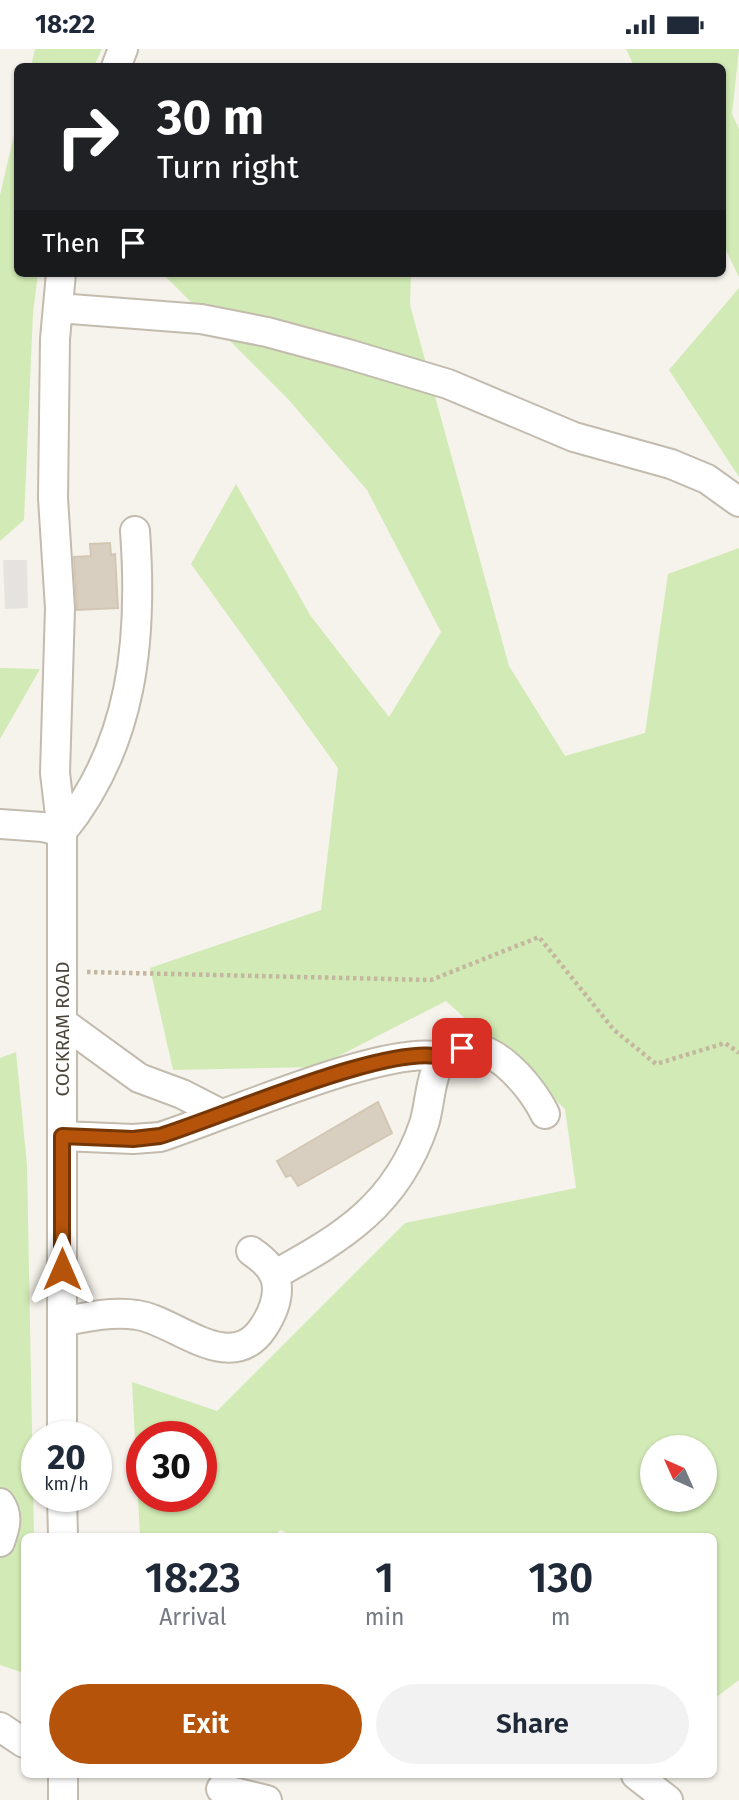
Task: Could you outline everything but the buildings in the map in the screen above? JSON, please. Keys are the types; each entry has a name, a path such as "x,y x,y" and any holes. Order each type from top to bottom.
{"street":[{"name":"COCKRAM ROAD","path":"61,277 55,339 53,498 60,608 55,773 62,832 62,1421"},
{"path":"58,308 201,319 267,332 360,358 448,384 574,437 671,464 707,479 739,502"},
{"path":"0,824 43,827 62,832 98,781 117,738 130,679 137,623 135,531"},
{"path":"62,1022 139,1077 182,1094 221,1114"},
{"path":"274,1275 342,1236 366,1216 400,1178 424,1124 434,1076 444,1058 462,1048 480,1049 494,1055 530,1088 545,1114"},
{"path":"62,1136 133,1139 160,1136 326,1077 384,1062 434,1054 444,1058"},
{"path":"62,1322 102,1315 135,1314 151,1318 202,1344 232,1347 245,1343 260,1332 276,1303 277,1285 274,1275 264,1260 251,1251"},
{"path":"0,1503 5,1511 6,1528 0,1542"},
{"path":"62,1512 62,1533"},
{"path":"0,1727 21,1742"},
{"path":"63,1778 63,1800"},
{"path":"640,1778 668,1800"},
{"path":"221,1788 267,1800"}],"path":[{"path":"62,972 431,980 539,937 614,1030 656,1065 725,1043 739,1053"}],"green space":[{"path":"35,49 102,49 95,63 32,63"},
{"path":"626,49 739,49 732,114 739,129 739,277 726,250 726,63 633,63"},
{"path":"14,135 14,277 38,277 33,313 24,520 0,541 0,195"},
{"path":"166,277 411,277 410,305 509,666 565,756 645,733 668,574 739,548 739,1680 717,1697 717,1533 287,1533 280,1530 277,1533 140,1533 139,1512 217,1512 217,1421 134,1421 132,1382 217,1411 405,1223 576,1188 565,1109 446,1001 317,1067 173,1070 150,968 321,910 338,768 191,564 236,484 310,615 389,717 441,632 367,490 288,399"},
{"path":"739,288 739,477 669,370"},
{"path":"0,668 40,669 0,739"},
{"path":"16,1052 27,1165 32,1421 21,1421 21,1512 34,1512 34,1533 21,1533 21,1672 0,1665 0,1058"}],"shaded area":[{"path":"3,560 27,560 28,608 5,609"}],"route":[{"path":"62,1269 62,1136 133,1139 160,1136 326,1077 417,1055 434,1054 444,1058 462,1048"}]}
